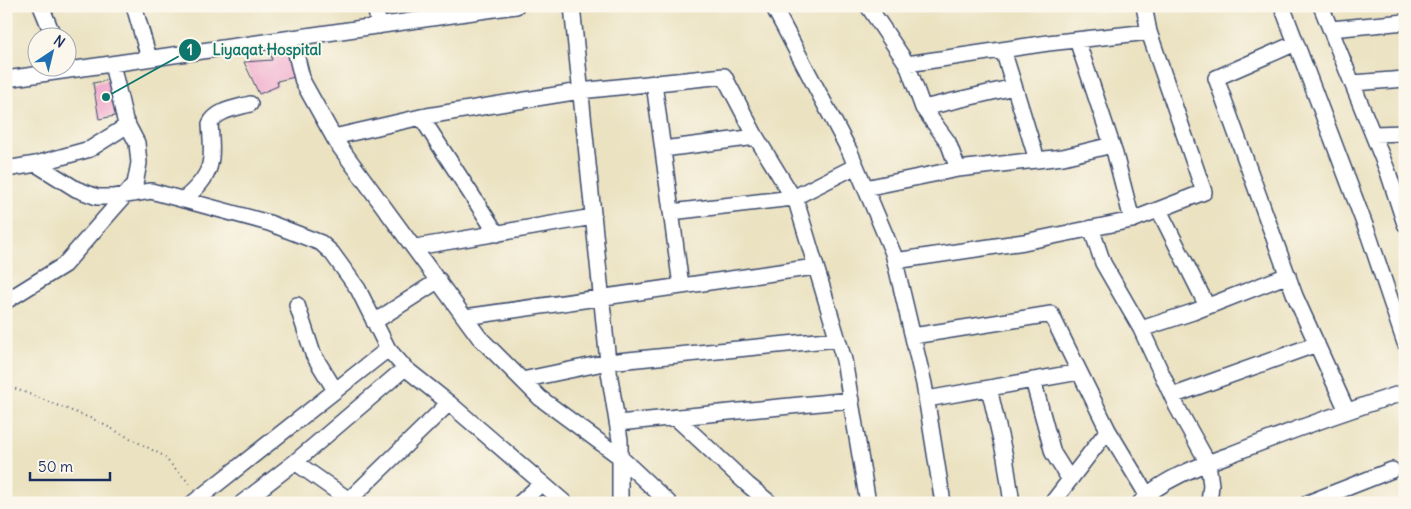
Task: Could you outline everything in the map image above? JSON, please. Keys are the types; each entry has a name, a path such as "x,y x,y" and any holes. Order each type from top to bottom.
{"street":[{"path":"41,6 50,28"},
{"path":"134,6 149,58"},
{"path":"375,6 380,26"},
{"path":"78,68 380,26 431,12 516,6"},
{"path":"572,6 608,362 620,440 620,503"},
{"path":"773,6 856,166 894,261 913,336 926,399 943,503"},
{"path":"868,6 907,64 923,108 948,142 958,169"},
{"path":"894,261 1024,242 1132,220 1204,192 1149,32 1144,6"},
{"path":"1282,6 1369,236 1405,343"},
{"path":"1321,6 1374,134 1398,180 1405,224"},
{"path":"1330,29 1405,22"},
{"path":"907,64 1149,32"},
{"path":"292,38 303,82 334,136 416,247 479,337 540,398 620,457 669,503"},
{"path":"1078,40 1112,145 1132,220"},
{"path":"1296,43 1216,78 1288,275 1346,411"},
{"path":"1003,50 1037,160"},
{"path":"6,301 64,266 135,184 139,163 137,143 128,125 112,64"},
{"path":"6,79 28,75"},
{"path":"334,136 421,117 580,91 724,76 756,137 797,204 844,360 868,503"},
{"path":"1353,83 1405,79"},
{"path":"654,83 681,286"},
{"path":"923,108 1014,87"},
{"path":"182,200 198,187 210,170 213,154 210,124 212,120 222,112 250,104"},
{"path":"421,117 497,234"},
{"path":"6,169 36,164 90,149 128,125"},
{"path":"1374,134 1405,132"},
{"path":"663,149 756,137"},
{"path":"865,188 958,169 1063,157 1112,145"},
{"path":"36,164 92,195 114,197 151,191 269,223 320,243 332,253 358,289 388,349 405,368 449,403 565,503"},
{"path":"671,212 793,198 856,166"},
{"path":"1158,210 1207,306"},
{"path":"416,247 593,217"},
{"path":"1091,228 1103,263 1141,329 1172,396 1208,463 1211,485 1209,503"},
{"path":"465,317 815,267"},
{"path":"1141,329 1288,275"},
{"path":"374,322 439,280"},
{"path":"297,304 313,354 335,390"},
{"path":"913,336 1051,314 1143,499 1208,463 1346,411 1405,392"},
{"path":"522,380 608,362 837,339"},
{"path":"1172,396 1317,344"},
{"path":"201,501 335,390 388,349"},
{"path":"242,503 294,462 405,368"},
{"path":"926,399 1079,372"},
{"path":"1033,380 1053,453 1070,480"},
{"path":"989,388 1005,457 1012,503"},
{"path":"618,423 851,400"},
{"path":"294,462 349,501 449,403"},
{"path":"675,417 748,486 770,503"},
{"path":"1052,503 1108,430"},
{"path":"1308,503 1392,470"},
{"path":"520,503 542,483"}],"path":[{"path":"6,385 95,420 169,459 201,501"}],"building":[{"path":"287,50 295,77 277,81 278,86 259,94 244,62 272,60 271,54"},
{"path":"114,79 120,115 99,119 93,83"}],"place":[{"name":"Liyaqat Hospital","path":"106,97"}]}
